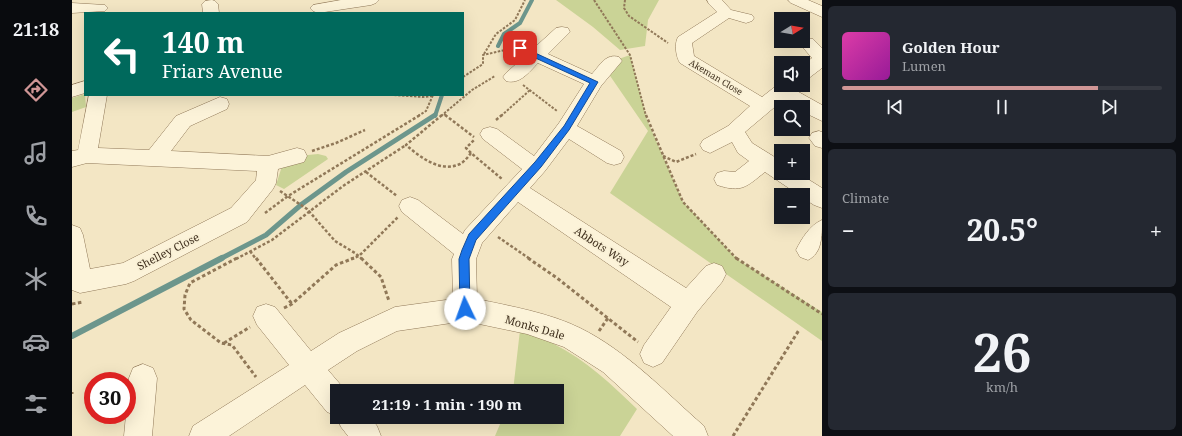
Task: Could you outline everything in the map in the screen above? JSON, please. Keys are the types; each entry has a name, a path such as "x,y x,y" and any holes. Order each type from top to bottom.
{"street":[{"path":"318,7 371,0"},
{"path":"796,0 822,12"},
{"path":"72,8 102,7"},
{"name":"Akeman Close","path":"746,18 720,7 684,41 686,59 764,106"},
{"path":"512,77 528,52 562,32"},
{"path":"810,46 822,59 810,68"},
{"path":"528,52 594,82"},
{"path":"465,309 464,265 466,250 473,237 535,168 569,124 594,82 613,61"},
{"path":"72,91 84,87"},
{"path":"710,145 735,131 743,122 781,92"},
{"path":"792,92 822,114"},
{"path":"98,96 80,157 268,164 296,156"},
{"path":"154,159 183,121 220,104"},
{"path":"569,124 614,157"},
{"path":"735,131 745,148 774,168"},
{"path":"483,136 535,168"},
{"path":"724,179 739,181 764,161"},
{"name":"Shelley Close","path":"72,235 76,284 126,273 239,215 266,183 268,164"},
{"path":"792,180 822,200"},
{"name":"Abbots Way","path":"515,189 688,304"},
{"path":"410,206 466,250"},
{"path":"808,250 822,230"},
{"path":"653,354 688,304 714,274"},
{"name":"Monks Dale","path":"203,436 348,342 395,319 465,309 527,322 570,337 612,363 694,436"},
{"path":"266,316 330,394"},
{"path":"138,436 143,378"},
{"path":"356,424 367,436"}],"path":[{"path":"464,76 483,64 483,55 496,34 515,20 525,0"},
{"path":"594,0 630,55 647,120 683,202 737,259 822,314"},
{"path":"625,0 624,8 630,16 686,54"},
{"path":"483,55 502,50"},
{"path":"268,393 232,346 221,343 191,320 184,309 185,295 190,283 272,240 343,186 406,145 472,90 502,71 512,77 569,124"},
{"path":"408,96 428,96"},
{"path":"288,196 426,111 434,96"},
{"path":"296,156 336,143 366,130"},
{"path":"483,136 466,148 515,189"},
{"path":"406,145 416,154 443,167 460,164 471,153"},
{"path":"663,156 676,162 693,156 710,145"},
{"path":"223,344 266,316 292,304 336,265 359,256 410,206 366,172"},
{"path":"294,199 310,212 335,241 359,256 381,277 395,319"},
{"path":"498,237 557,278 653,354"},
{"path":"250,251 292,304"},
{"path":"733,436 799,330"}],"green space":[{"path":"556,0 659,0 648,20 645,46 620,50 593,27"},
{"path":"630,55 647,120 683,202 737,259 822,312 822,341 610,193 648,131 606,70 613,61"},
{"path":"84,94 86,107 72,112 72,98"},
{"path":"318,154 326,156 328,159 284,189 276,185 282,166 308,155"},
{"path":"520,330 537,336 566,350 588,365 637,409 620,436 495,436 500,424 564,424 564,384 514,384"}],"waterway":[{"path":"498,46 504,34 520,23 532,0"},
{"path":"435,116 442,96"},
{"path":"220,259 266,235 302,204 346,172 435,115"},
{"path":"72,336 222,258"}],"route":[{"path":"465,309 464,259 466,250 473,237 538,165 566,128 594,82 520,48"}]}
